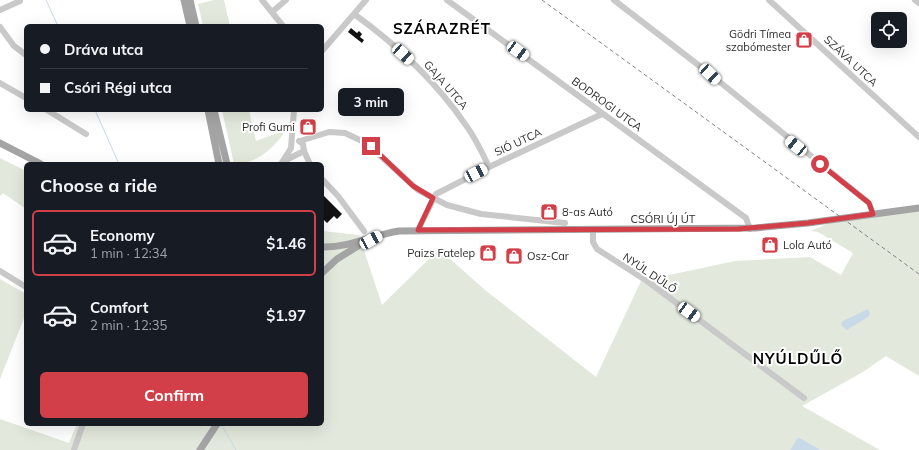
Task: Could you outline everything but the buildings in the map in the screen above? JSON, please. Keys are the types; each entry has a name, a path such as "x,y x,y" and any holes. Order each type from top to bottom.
{"main road":[{"path":"184,0 190,24"},
{"path":"190,0 196,24"},
{"path":"208,112 219,162"},
{"path":"214,112 227,162"},
{"path":"0,143 37,162"},
{"name":"CSÓRI ÚJ ÚT","path":"382,234 418,230 750,229 919,208"},
{"path":"324,247 342,246 382,234"},
{"path":"324,271 347,252 382,234"},
{"path":"200,450 216,426"}],"street":[{"path":"262,0 281,24"},
{"path":"272,12 286,0"},
{"path":"324,49 366,0"},
{"name":"BODROGI UTCA","path":"446,0 716,195 746,218 750,229"},
{"path":"614,0 710,74 761,118 869,203 873,214"},
{"name":"SZÁVA UTCA","path":"769,0 919,137"},
{"path":"916,0 919,3"},
{"path":"0,10 20,1"},
{"name":"GAJA UTCA","path":"354,14 383,36 431,80 465,123 489,167"},
{"path":"0,27 14,46 24,53"},
{"path":"0,83 24,97"},
{"path":"50,112 86,134"},
{"path":"291,147 294,112"},
{"name":"SIÓ UTCA","path":"433,198 436,194 489,167 602,114"},
{"path":"293,129 299,141 301,152 308,162"},
{"path":"283,162 295,142 322,134 338,132 360,139 413,186 433,198 451,206 474,213 565,223"},
{"path":"284,162 301,152 322,134"},
{"path":"291,147 301,152"},
{"path":"324,181 338,196 364,231"},
{"path":"418,230 433,198"},
{"name":"NYÚL DŰLŐ","path":"593,230 593,242 597,249 647,281 804,398"},
{"path":"0,271 24,286"},
{"path":"74,450 82,426"}],"shaded area":[{"path":"214,0 224,0 230,24 203,24 198,4"},
{"path":"222,112 249,112 256,141 286,130 276,143 264,154 250,161 234,162"},
{"path":"0,158 24,170 24,208 3,193 0,196"},
{"path":"919,208 919,376 886,356 863,372 802,406 880,450 821,450 798,437 790,450 0,450 0,419 69,443 76,426 324,426 324,231 359,235 382,305 439,249 485,290 596,377 641,281 735,261 810,257 841,275 853,253 818,232 811,231 841,218"},
{"path":"0,279 24,293 24,318 0,379"}],"water":[{"path":"868,309 870,314 868,317 847,330 841,325 843,321"},
{"path":"798,437 821,450 790,450"}],"waterway":[{"path":"46,0 57,24"},
{"path":"96,112 118,162"},
{"path":"222,426 236,450"}],"railway":[{"path":"542,0 919,274"}],"place":[{"name":"Gödri Tímea szabómester","path":"804,40"},
{"name":"Profi Gumi","path":"308,127"},
{"name":"8-as Autó","path":"549,212"},
{"name":"Lola Autó","path":"770,245"},
{"name":"Paizs Fatelep","path":"488,253"},
{"name":"Osz-Car","path":"514,256"}],"district":[{"name":"SZÁRAZRÉT","path":"442,28"},
{"name":"NYÚLDŰLŐ","path":"798,358"}],"route":[{"path":"371,146 413,186 433,198 418,230 738,229 774,227 873,214 869,203 820,164"}]}
